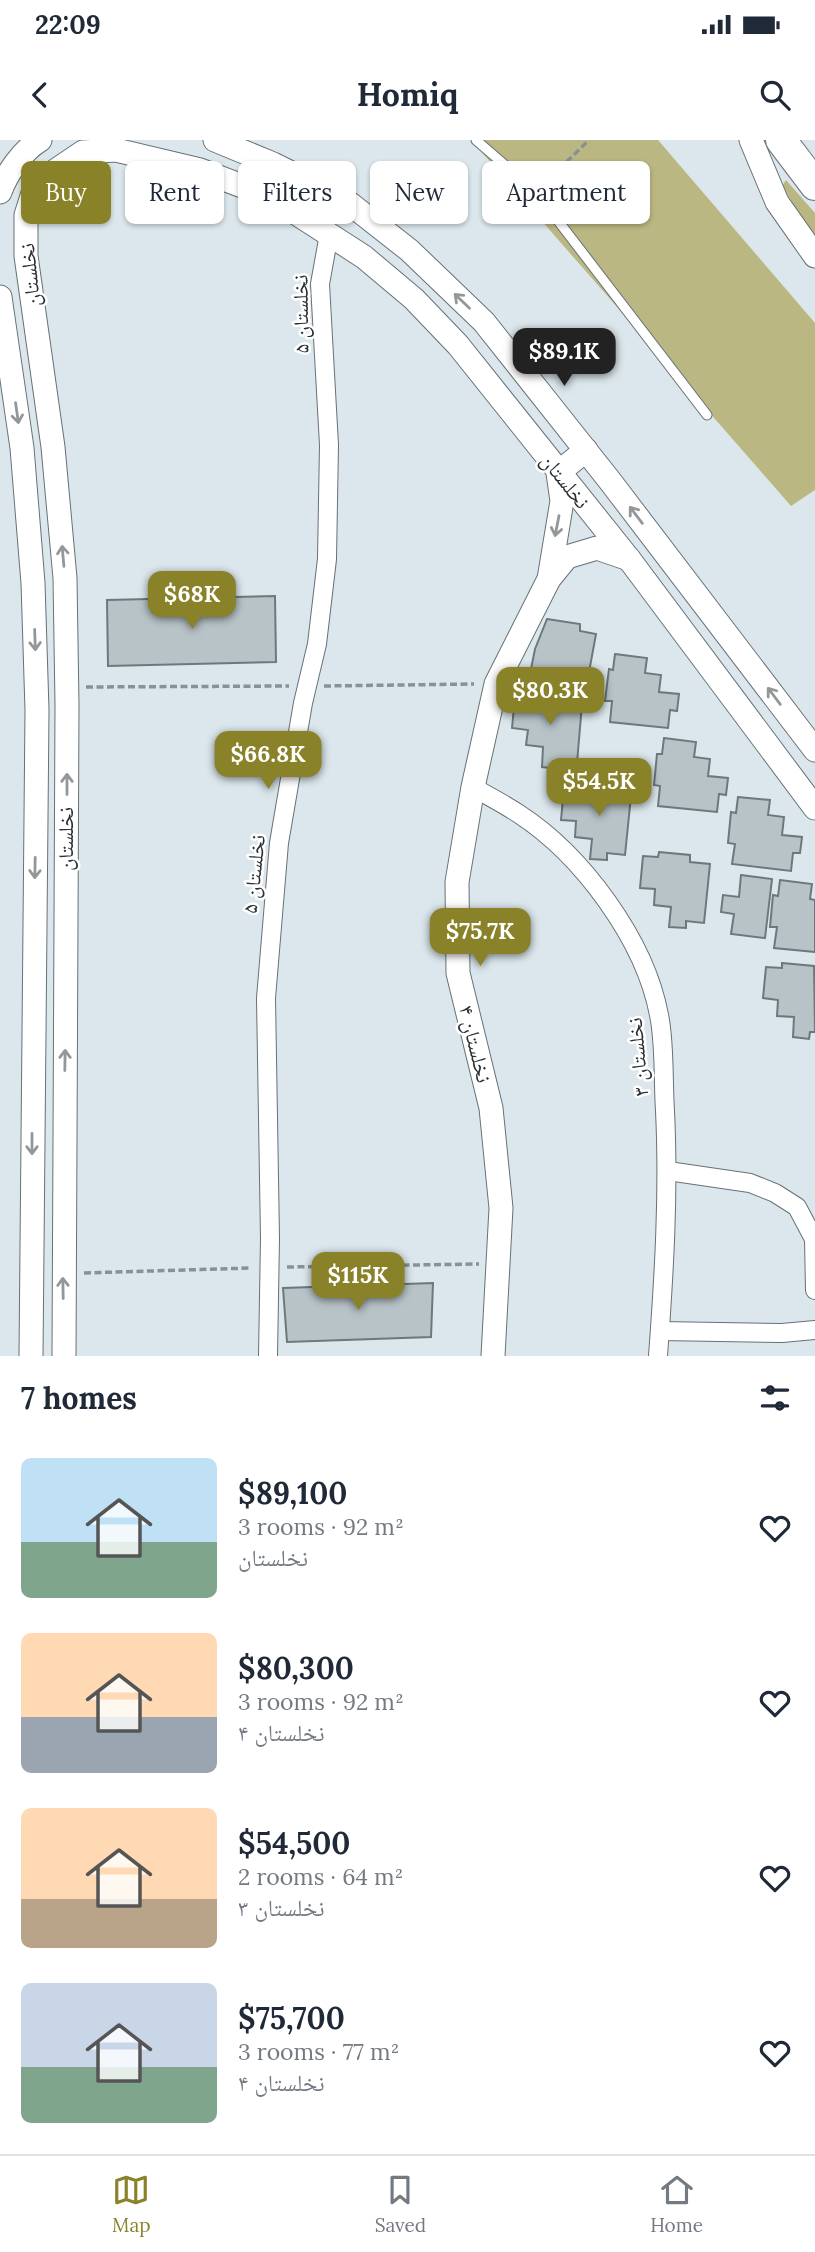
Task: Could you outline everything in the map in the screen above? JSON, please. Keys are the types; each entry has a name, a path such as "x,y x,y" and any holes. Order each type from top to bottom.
{"highway":[{"path":"781,140 815,185"}],"street":[{"path":"0,192 5,179 30,146 40,140"},
{"name":"نخلستان","path":"215,140 273,164 344,199 409,250 484,322 586,450 815,750"},
{"path":"751,140 777,202 815,256"},
{"name":"نخلستان","path":"64,1356 67,687 65,578 53,447 26,256 26,215 34,190 52,173 83,152 116,150 200,170 271,197 364,257 404,291 458,345 629,559 815,808"},
{"name":"نخلستان ۵","path":"268,1356 270,1238 266,998 279,843 290,770 317,644 327,558 328,445 320,284 329,234"},
{"name":"نخلستان","path":"0,298 22,448 33,583 37,710 31,1356"},
{"path":"549,579 562,501 558,473 586,450"},
{"path":"549,579 567,557 597,548 629,559"},
{"name":"نخلستان ۴","path":"494,1356 501,1208 491,1108 458,973 457,881 473,787 496,684 549,579"},
{"name":"نخلستان ۳","path":"473,787 520,814 562,849 595,887 623,926 643,964 660,1016 668,1171 658,1356"},
{"path":"668,1171 750,1183 775,1193 797,1207 814,1239 815,1290"},
{"path":"660,1331 782,1333 815,1330"}],"lane":[{"path":"476,140 500,161"},
{"path":"561,224 707,415"}],"path":[{"path":"569,161 589,140"},
{"path":"67,687 496,684"}],"shaded area":[{"path":"471,140 658,140 815,323 815,490 791,506 544,224 650,224 650,161 489,161"},
{"path":"786,180 815,213 815,237 782,186"}],"building":[{"path":"275,596 276,662 108,666 107,600"},
{"path":"547,619 580,624 580,631 596,634 585,694 537,689 528,684 535,649"},
{"path":"615,654 647,658 645,673 661,675 659,692 679,694 677,711 670,710 668,728 610,722 612,701 605,701 609,669 613,670"},
{"path":"531,693 563,696 562,702 582,704 577,763 559,762 558,769 542,767 543,747 526,745 528,730 512,728 515,696 531,698"},
{"path":"664,738 696,742 694,757 710,759 708,776 728,778 726,795 719,794 717,812 658,806 660,786 654,785 657,754 662,754"},
{"path":"580,785 611,787 610,794 631,796 625,855 607,853 607,860 590,859 592,839 575,837 576,821 561,820 564,788 579,790"},
{"path":"738,797 770,800 768,815 784,817 782,835 802,837 800,853 793,853 791,871 732,864 735,844 728,843 731,812 736,813"},
{"path":"659,852 690,855 690,862 710,864 704,923 686,921 686,928 669,927 671,907 654,905 655,889 640,888 643,856 658,857"},
{"path":"741,875 772,879 765,938 731,934 734,914 721,912 723,895 739,897"},
{"path":"780,880 812,884 810,899 815,900 815,952 774,948 777,927 770,927 773,895 778,896"},
{"path":"782,963 814,966 815,1032 810,1032 809,1039 793,1037 794,1017 777,1016 778,1000 763,998 766,967 782,968"},
{"path":"433,1283 431,1337 287,1342 283,1288"}]}
